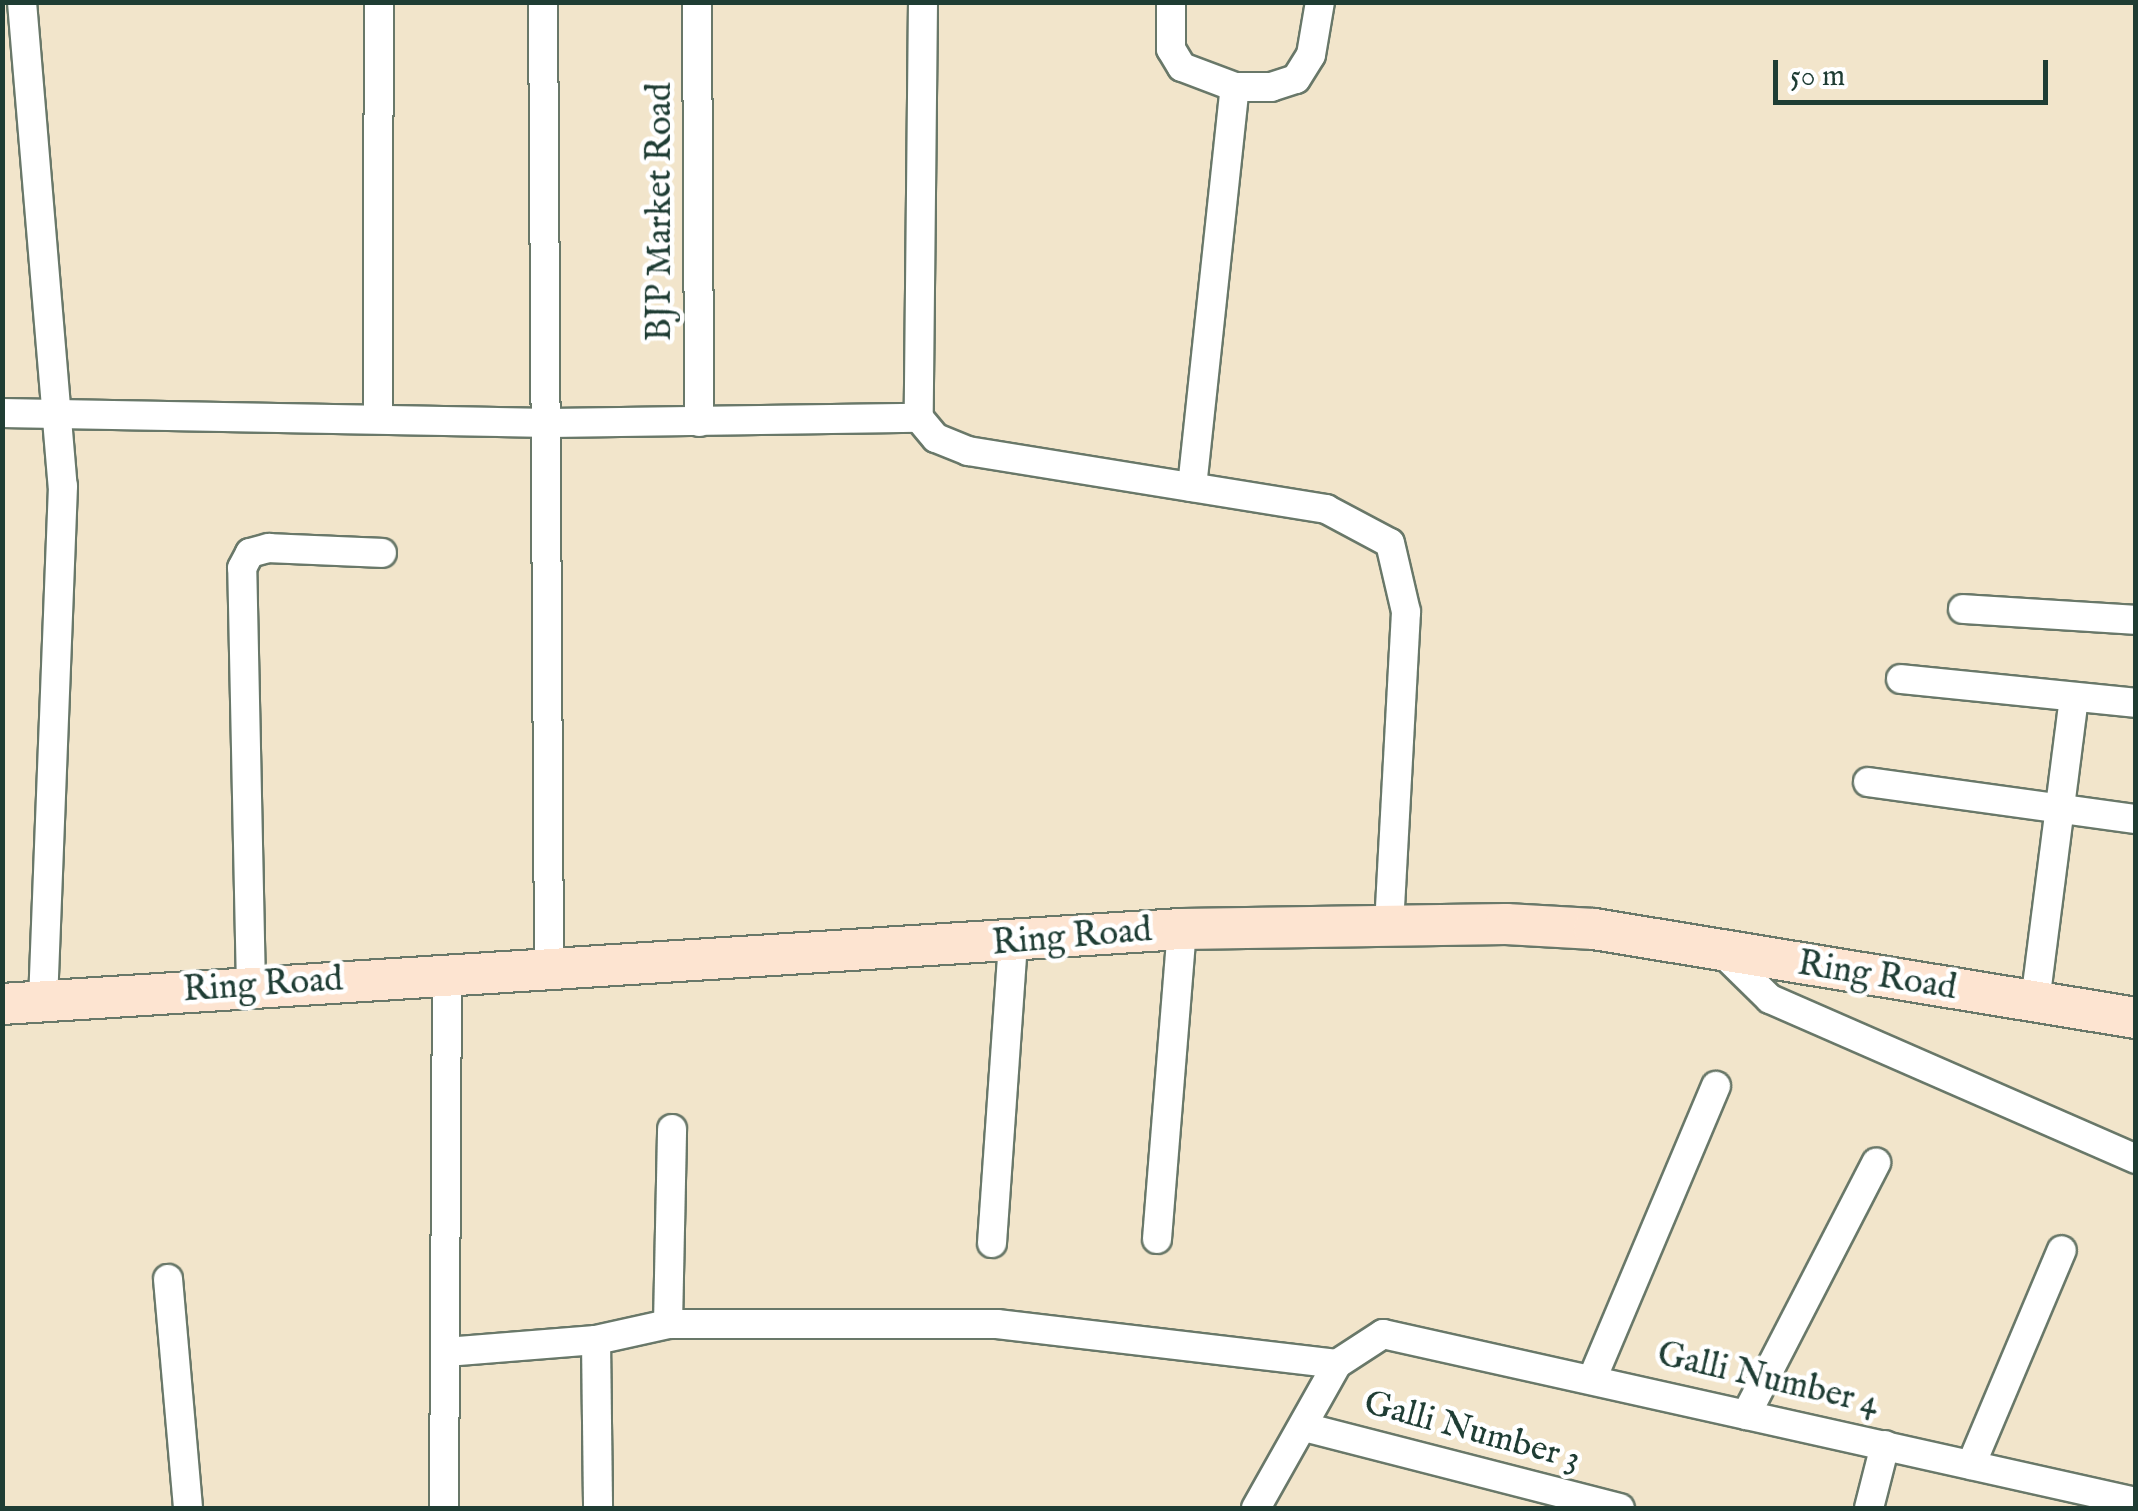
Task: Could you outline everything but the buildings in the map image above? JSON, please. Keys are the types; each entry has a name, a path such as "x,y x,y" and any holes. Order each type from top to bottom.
{"main road":[{"name":"Ring Road","path":"2,1004 447,974 1013,944 1182,929 1389,924 1594,929 2136,1018"}],"street":[{"path":"22,2 13,94 63,486 44,1002"},
{"path":"378,415 380,2"},
{"path":"543,2 550,423 548,970"},
{"name":"BJP Market Road","path":"697,2 699,422"},
{"path":"923,2 919,418 936,438 968,451 1192,487 1372,526 1402,568 1389,924"},
{"path":"1171,2 1171,49 1182,66 1235,87 1296,79 1312,55 1320,2"},
{"path":"1192,487 1235,87"},
{"path":"2,413 378,415 550,423 919,418"},
{"path":"251,987 242,568 250,553 269,548 382,554"},
{"path":"1963,609 2136,620"},
{"path":"1901,679 2136,703"},
{"path":"2036,1002 2064,809 2074,699"},
{"path":"1868,782 2136,819"},
{"path":"1157,1240 1182,929"},
{"path":"992,1242 1013,944"},
{"path":"1722,952 1770,999 2136,1160"},
{"path":"444,1508 447,974"},
{"path":"1593,1377 1716,1086"},
{"path":"668,1324 672,1129"},
{"path":"1746,1415 1876,1163"},
{"path":"1971,1464 2062,1250"},
{"path":"168,1279 188,1508"},
{"path":"446,1352 596,1340 668,1324 997,1324 1337,1364 1256,1508"},
{"name":"Galli Number 4","path":"1337,1364 1383,1334 1593,1377 2136,1502"},
{"path":"596,1340 598,1508"},
{"name":"Galli Number 3","path":"1304,1427 1620,1508"},
{"path":"1869,1508 1884,1445"}]}
